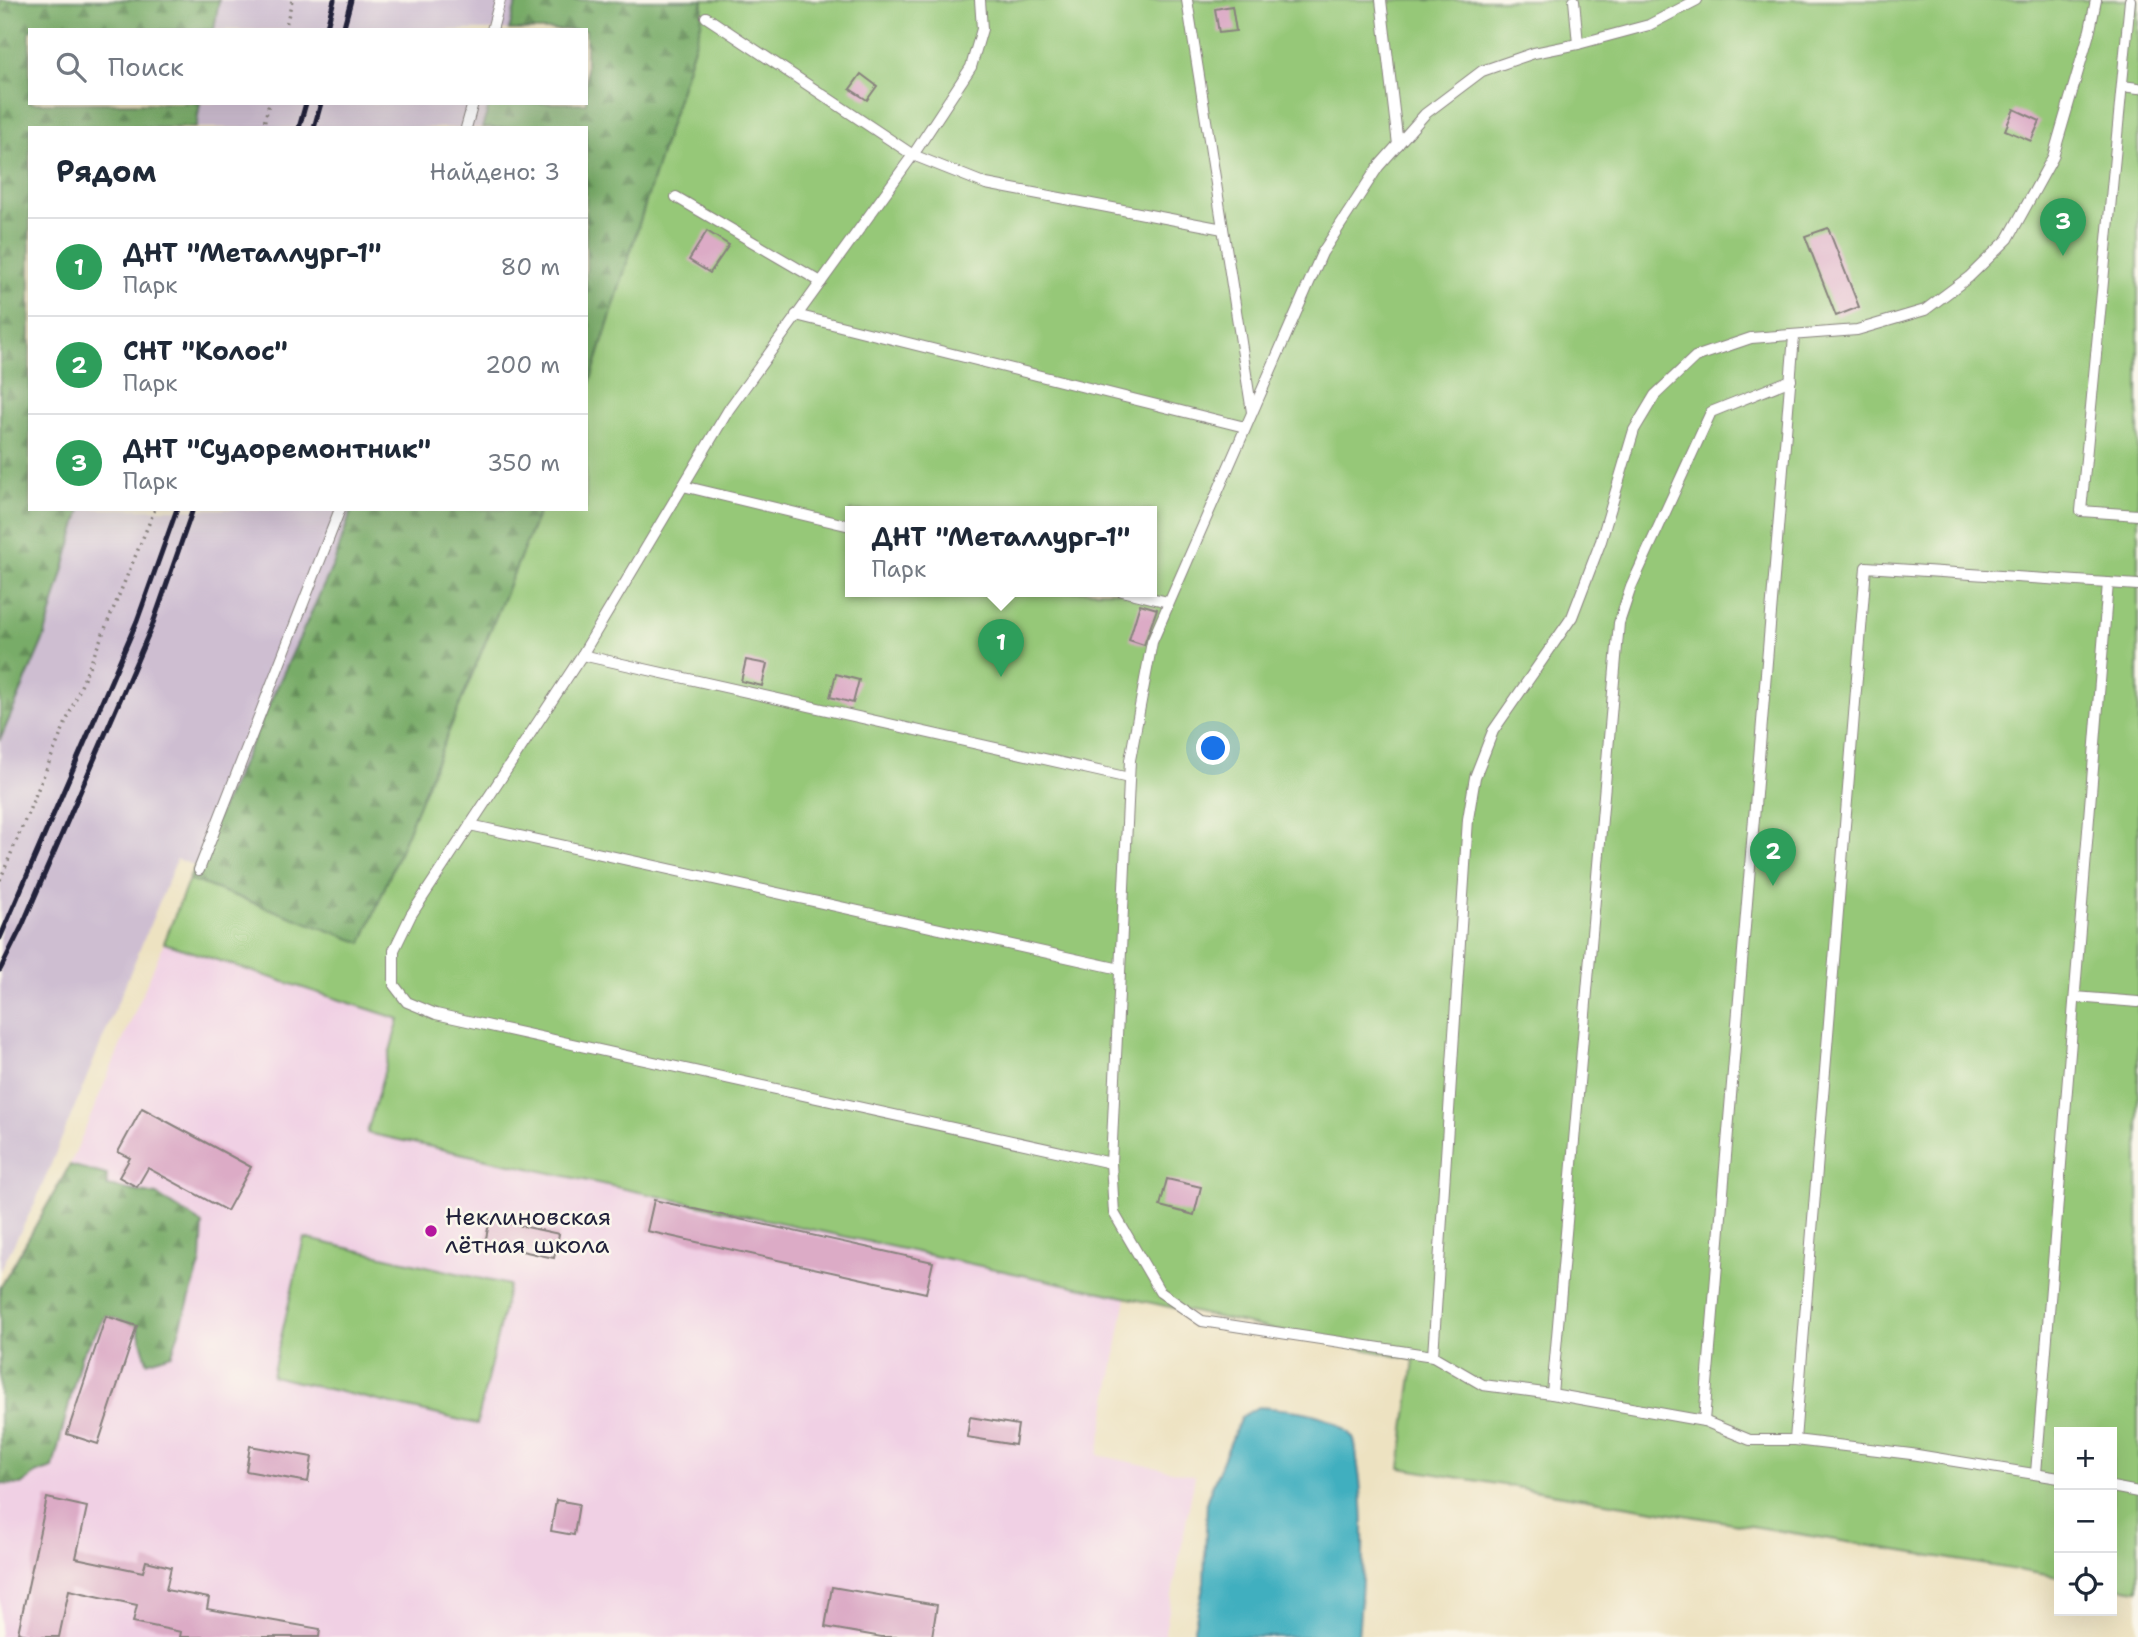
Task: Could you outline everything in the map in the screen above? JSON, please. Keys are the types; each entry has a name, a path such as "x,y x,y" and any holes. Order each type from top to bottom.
{"lane":[{"path":"493,28 500,0"},
{"path":"980,0 982,29 971,67 912,155 729,409 582,655 411,915 394,950 394,985 407,1002 436,1014 1111,1163"},
{"path":"1187,0 1252,412"},
{"path":"1381,0 1398,145"},
{"path":"1574,0 1578,44"},
{"path":"1697,0 1649,25 1534,53 1482,71 1426,114 1378,167 1322,253 1152,642 1130,760 1111,1163 1114,1213 1160,1292 1202,1321 1433,1356 1483,1385 1552,1394 1704,1421 1750,1440 1795,1440 1911,1454 2054,1477"},
{"path":"1433,1356 1467,833 1475,777 1493,731 1572,617 1601,541 1634,430 1655,395 1695,357 1751,338 1857,330 1926,310 1969,277 2008,239 2053,156 2090,30 2096,0"},
{"path":"2130,0 2081,511 2138,515"},
{"path":"706,17 912,155 986,184 1223,229"},
{"path":"2122,86 2138,88"},
{"path":"467,126 472,105"},
{"path":"676,197 821,282"},
{"path":"796,316 1245,427"},
{"path":"1704,1421 1794,336"},
{"path":"1552,1394 1619,623 1630,587 1711,412 1791,380"},
{"path":"683,486 845,525"},
{"path":"199,870 339,511"},
{"path":"1795,1440 1866,567 2138,586"},
{"path":"2036,1474 2108,583"},
{"path":"1147,597 1168,602"},
{"path":"582,655 1129,778"},
{"path":"470,825 1120,969"},
{"path":"2075,997 2138,1002"},
{"path":"2117,1488 2138,1492"}],"path":[{"path":"285,28 292,0"},
{"path":"263,126 269,105"},
{"path":"0,880 154,511"}],"shaded area":[{"path":"0,0 670,0 587,126 28,126 28,511 516,511 268,892 177,859 35,1203 0,1271"},
{"name":"Неклиновская лётная школа","path":"164,943 399,1019 367,1133 1126,1297 1098,1455 1195,1476 1164,1637 0,1637 0,1330"}],"green space":[{"path":"0,0 219,0 214,28 28,28 28,105 200,105 196,126 28,126 28,511 80,511 44,638 0,740"},
{"path":"517,0 703,0 701,24 588,389 588,126 483,126 489,105 588,105 588,28 510,28"},
{"path":"703,0 2138,0 2138,1590 2117,1587 2117,1427 2054,1427 2054,1576 1400,1468 1414,1360 367,1133 399,1019 164,943 189,879 362,942 539,511 588,511 588,389 701,24"},
{"path":"351,511 539,511 362,943 189,879 334,563"},
{"path":"70,1165 107,1175 107,1186 157,1195 203,1224 201,1262 172,1354 147,1362 137,1326 106,1316 81,1356 53,1468 37,1473 21,1485 0,1484 0,1288"},
{"path":"304,1238 509,1285 477,1424 272,1376"}],"water":[{"path":"1258,1407 1322,1417 1344,1429 1354,1440 1363,1526 1358,1637 1195,1637 1194,1628 1204,1583 1207,1499 1241,1417"}],"building":[{"path":"1232,6 1236,31 1219,33 1215,9"},
{"path":"861,74 877,86 867,100 850,89"},
{"path":"2014,109 2040,121 2031,141 2005,130"},
{"path":"1828,228 1859,307 1836,316 1805,236"},
{"path":"707,231 729,245 710,273 689,260"},
{"path":"1140,604 1157,609 1144,645 1129,640"},
{"path":"746,660 767,664 762,686 741,681"},
{"path":"836,674 859,680 853,703 830,697"},
{"path":"142,1108 251,1167 227,1211 148,1168 137,1187 119,1177 130,1158 118,1152"},
{"path":"1167,1179 1201,1187 1194,1215 1160,1206"},
{"path":"654,1200 933,1262 926,1293 647,1231"},
{"path":"490,1219 559,1234 554,1258 485,1243"},
{"path":"106,1316 137,1326 98,1444 67,1434"},
{"path":"970,1417 1018,1425 1015,1445 967,1437"},
{"path":"250,1446 312,1457 308,1482 246,1471"},
{"path":"47,1498 87,1507 76,1558 143,1572 146,1561 171,1567 166,1590 209,1598 207,1609 320,1629 319,1637 180,1637 181,1632 133,1622 137,1605 69,1590 59,1637 18,1633"},
{"path":"556,1500 579,1504 574,1535 551,1531"},
{"path":"832,1587 937,1605 932,1637 882,1637 825,1627"}],"railway":[{"path":"327,28 334,0"},
{"path":"344,28 351,0"},
{"path":"300,126 305,105"},
{"path":"315,126 320,105"},
{"path":"0,938 137,621 176,511"},
{"path":"0,970 22,926 152,626 192,511"}],"place":[{"name":"ДНТ \"Судоремонтник\"","path":"2063,256"},
{"name":"ДНТ \"Металлург-1\"","path":"1001,677"},
{"name":"СНТ \"Колос\"","path":"1773,886"},
{"name":"Неклиновская лётная школа","path":"431,1231"}]}
